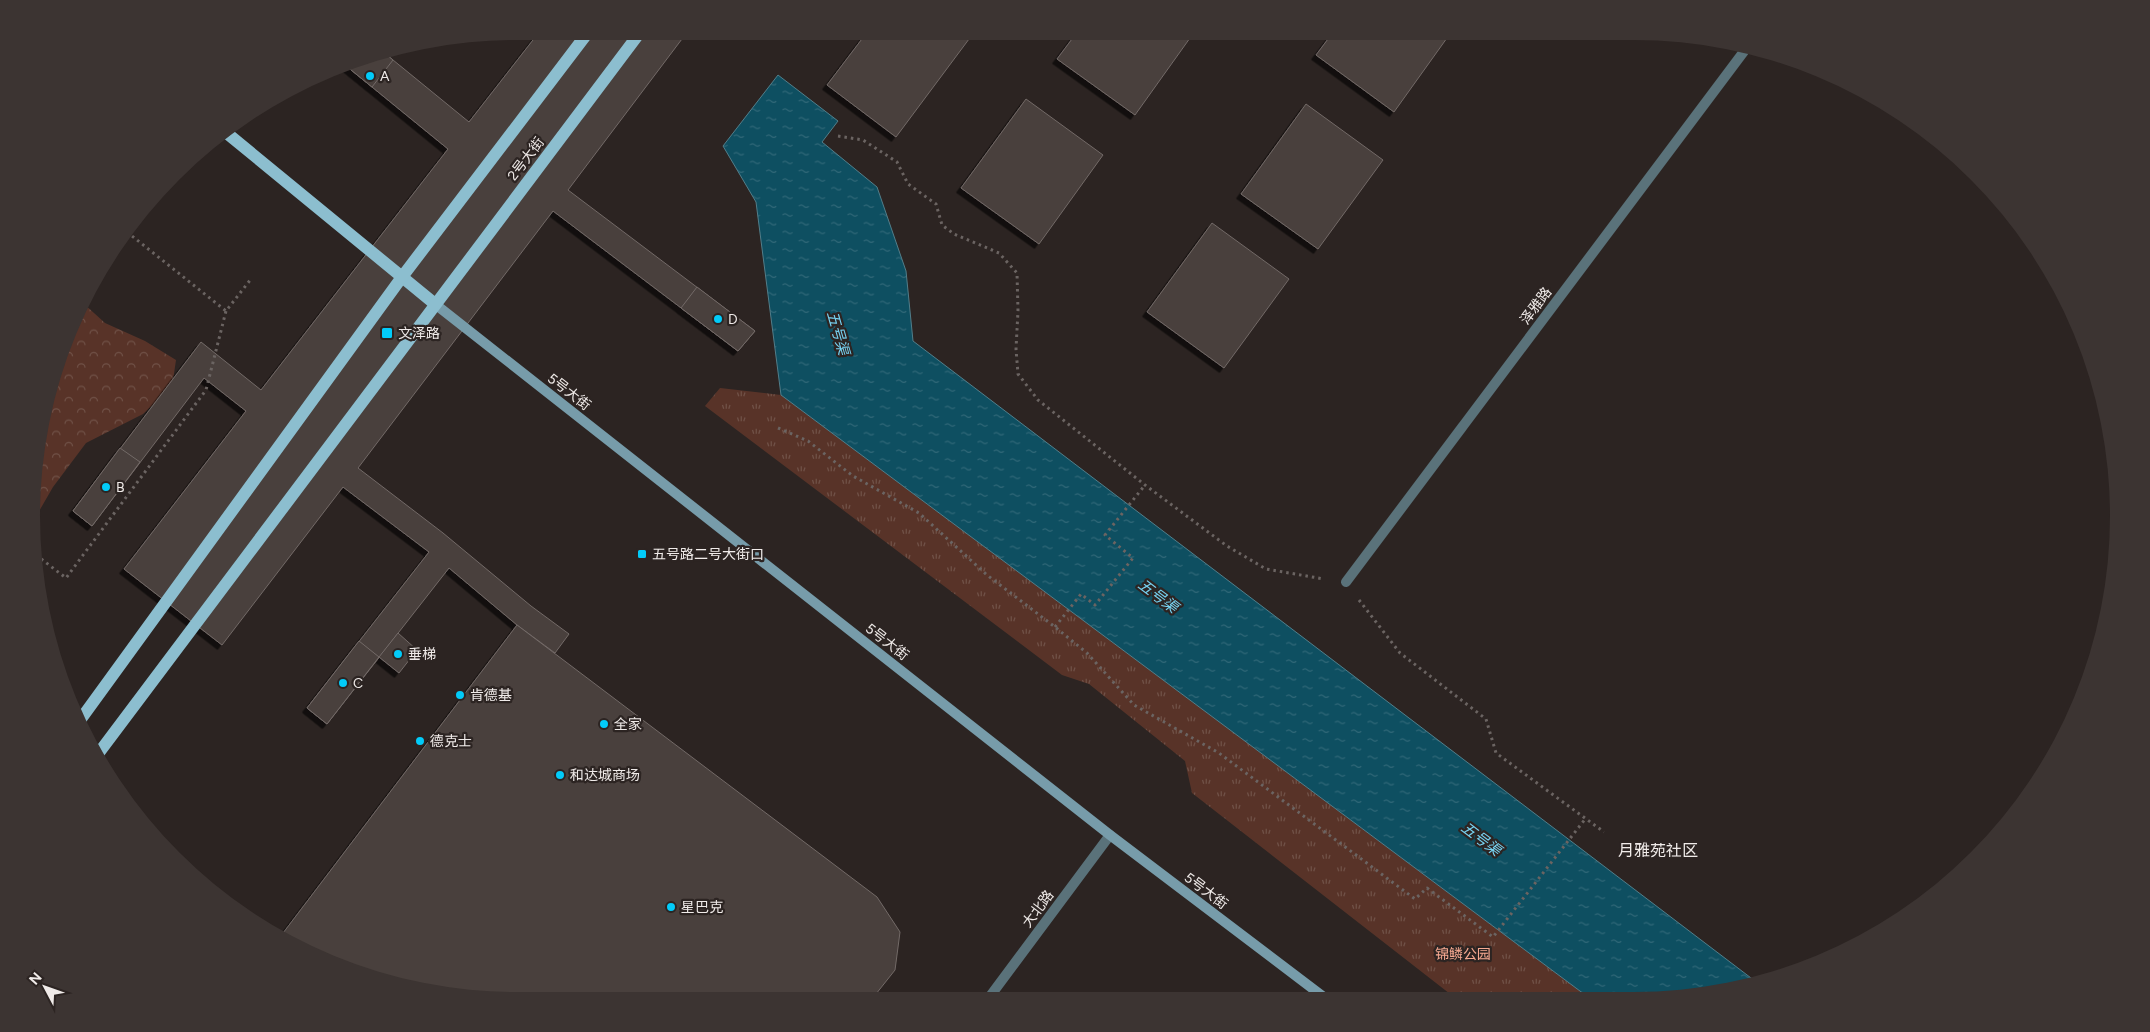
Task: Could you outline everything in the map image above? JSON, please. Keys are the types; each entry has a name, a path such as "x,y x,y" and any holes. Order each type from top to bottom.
{"main road":[{"path":"84,715 402,277 582,40"},
{"name":"2号大街","path":"101,749 634,40"},
{"path":"230,135 435,304"},
{"name":"5号大街","path":"435,304 1110,835 1318,992"}],"street":[{"name":"泽雅路","path":"1346,582 1743,53"},
{"name":"大北路","path":"993,992 1110,835"}],"path":[{"path":"838,136 863,140 897,162 908,184 936,204 942,225 954,234 999,253 1017,274 1016,349 1018,374 1038,400 1145,485 1227,546 1266,569 1346,582 1400,653 1486,719 1496,753 1604,832"},
{"path":"131,236 226,311"},
{"path":"42,560 66,578 206,390 226,311 252,279"},
{"path":"778,428 808,441 853,476 919,513 986,575 1056,626 1087,654 1134,705 1219,754 1415,899 1427,888 1493,937 1586,818"},
{"path":"1056,626 1081,594 1095,605 1133,558 1105,535 1145,485"}],"green space":[{"path":"88,307 105,323 145,341 176,360 172,387 143,414 86,443 53,487 40,509 44,454 56,393 65,363"},
{"name":"锦鳞公园","path":"720,388 781,395 1581,992 1448,992 1192,793 1185,761 1089,684 1062,675 705,406"}],"water":[{"name":"五号渠","path":"778,75 838,121 822,142 877,187 906,271 913,341 1750,978 1696,988 1665,991 1581,992 781,395 756,202 723,146"}],"building":[{"name":"文泽路","path":"533,40 681,40 568,190 755,331 738,351 553,211 358,468 569,634 555,653 517,625 449,568 327,724 307,708 429,552 343,487 222,645 124,569 246,411 204,378 92,526 73,511 201,342 261,390 448,149 351,70 389,57 469,122"},
{"path":"861,40 968,40 896,137 827,85"},
{"path":"1071,40 1189,40 1135,115 1057,59"},
{"path":"1327,40 1446,40 1394,112 1316,55"},
{"name":"A","path":"389,57 393,60 372,87 351,70"},
{"path":"1026,99 1103,155 1039,244 961,188"},
{"path":"1306,104 1383,160 1318,249 1241,194"},
{"path":"1212,223 1289,279 1224,368 1147,312"},
{"name":"D","path":"697,287 755,331 738,351 681,308"},
{"name":"B","path":"120,448 140,462 92,526 73,511"},
{"name":"和达城商场","path":"517,625 877,897 900,932 895,970 878,992 516,992 454,988 393,976 334,956 284,931"},
{"name":"垂梯","path":"398,633 417,650 399,673 379,657"},
{"name":"C","path":"359,641 379,657 327,724 307,708"}],"place":[{"name":"A","path":"370,76"},
{"name":"D","path":"718,319"},
{"name":"文泽路","path":"387,333"},
{"name":"B","path":"106,487"},
{"name":"五号路二号大街口","path":"642,554"},
{"name":"垂梯","path":"398,654"},
{"name":"C","path":"343,683"},
{"name":"肯德基","path":"460,695"},
{"name":"全家","path":"604,724"},
{"name":"德克士","path":"420,741"},
{"name":"和达城商场","path":"560,775"},
{"name":"星巴克","path":"671,907"}],"district":[{"name":"月雅苑社区","path":"1658,850"}]}
